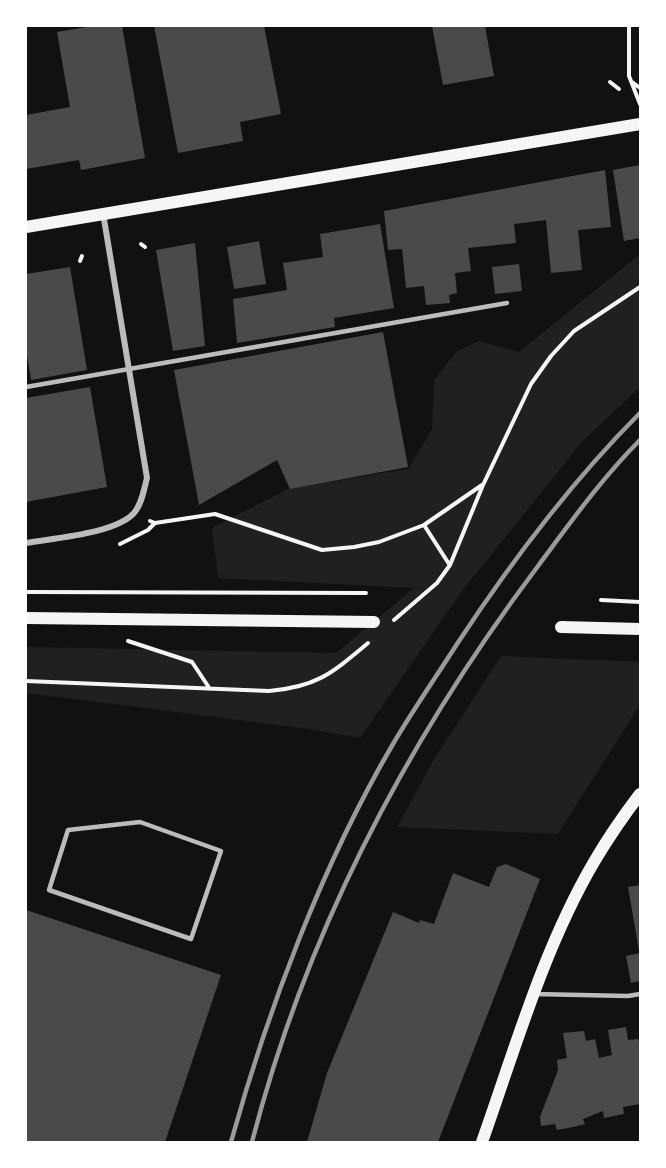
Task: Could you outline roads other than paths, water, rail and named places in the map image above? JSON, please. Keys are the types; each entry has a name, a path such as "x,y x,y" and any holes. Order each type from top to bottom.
{"main road":[{"path":"26,227 640,124"},
{"path":"26,618 374,622"},
{"path":"561,627 640,628"},
{"path":"482,1143 534,994 594,861 637,799"}],"street":[{"path":"26,543 98,530 122,522 134,513 142,498 147,478 103,213"}],"lane":[{"path":"26,387 507,303"},
{"path":"140,822 221,851 191,939 49,890 68,830 140,822"},
{"path":"534,994 628,996 640,994"}],"railway":[{"path":"231,1142 280,989 321,887 367,790 393,744 457,644 520,553 566,495 640,413"},
{"path":"252,1142 274,1064 301,988 366,840 405,769 446,700 538,566 587,501 640,440"}]}
